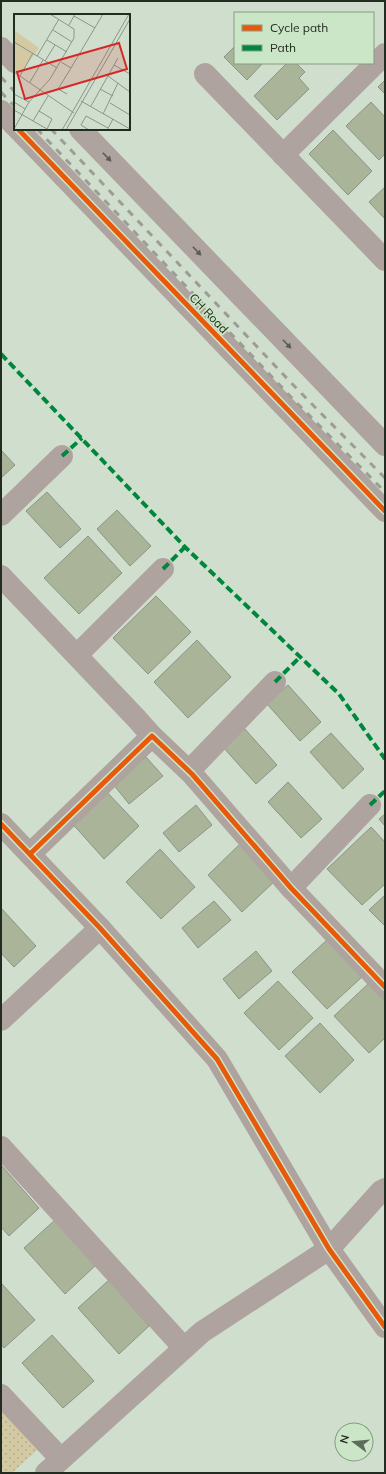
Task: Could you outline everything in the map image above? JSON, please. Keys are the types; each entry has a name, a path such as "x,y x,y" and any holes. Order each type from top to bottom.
{"street":[{"path":"1,48 14,61"},
{"path":"283,155 385,54"},
{"path":"205,74 385,260"},
{"path":"1,111 14,125"},
{"name":"CH Road","path":"19,130 385,511"},
{"path":"81,130 385,445"},
{"path":"1,516 62,456"},
{"path":"77,656 163,569"},
{"path":"1,576 152,736 189,771 291,888 385,987"},
{"path":"189,771 275,682"},
{"path":"30,854 152,736"},
{"path":"291,888 370,806"},
{"path":"1,824 100,928 217,1059 329,1249 385,1327"},
{"path":"1,1020 100,928"},
{"path":"1,1147 184,1348"},
{"path":"1,1395 54,1466 202,1332 329,1249 385,1189"}],"shaded area":[{"path":"1,1388 46,1442 12,1473 1,1473"}],"building":[{"path":"234,47 234,64 262,64 247,80 224,57"},
{"path":"286,64 297,64 305,72 299,78 309,89 277,120 254,96"},
{"path":"385,80 385,94 378,87"},
{"path":"371,102 385,117 385,154 379,160 346,126"},
{"path":"333,130 372,171 348,195 309,154"},
{"path":"385,187 385,219 369,202"},
{"path":"1,450 15,465 1,478"},
{"path":"47,492 81,529 60,548 26,511"},
{"path":"117,510 151,546 130,566 97,529"},
{"path":"88,536 122,573 79,614 44,578"},
{"path":"156,596 191,632 148,674 113,638"},
{"path":"197,640 231,677 188,718 154,682"},
{"path":"288,685 321,722 300,741 267,704"},
{"path":"244,728 277,765 256,784 223,747"},
{"path":"331,733 364,769 343,789 310,752"},
{"path":"146,757 163,776 129,804 113,784"},
{"path":"288,782 322,819 301,838 268,802"},
{"path":"104,789 139,826 104,859 70,821"},
{"path":"196,805 212,825 179,852 163,833"},
{"path":"385,814 385,826 379,819"},
{"path":"371,827 385,842 385,884 362,905 327,869"},
{"path":"242,842 277,879 242,912 208,875"},
{"path":"160,849 195,887 161,919 126,882"},
{"path":"385,895 385,926 369,910"},
{"path":"214,901 231,920 198,948 182,928"},
{"path":"1,908 36,946 14,967 1,953"},
{"path":"327,940 362,977 327,1009 292,972"},
{"path":"256,951 272,971 239,999 223,979"},
{"path":"278,981 313,1018 279,1050 244,1013"},
{"path":"369,983 385,1000 385,1038 369,1053 334,1016"},
{"path":"320,1023 354,1060 320,1093 285,1056"},
{"path":"1,1165 39,1208 9,1236 1,1227"},
{"path":"55,1220 96,1265 65,1294 24,1248"},
{"path":"109,1280 149,1326 119,1354 78,1308"},
{"path":"1,1283 35,1320 4,1348 1,1344"},
{"path":"52,1335 94,1381 63,1408 22,1363"}],"railway":[{"path":"1,77 14,91"},
{"path":"1,92 14,106"},
{"path":"38,130 291,397 385,492"},
{"path":"52,130 298,390 385,478"}],"marked path":[{"path":"1,354 185,547 339,694 385,759"},
{"path":"62,456 82,438"},
{"path":"163,569 185,547"},
{"path":"275,682 299,658"},
{"path":"370,805 385,791"}],"cycle path":[{"path":"19,130 385,511"},
{"path":"30,854 152,736 192,774 291,888 385,987"},
{"path":"1,824 100,928 217,1059 329,1249 385,1327"}]}
